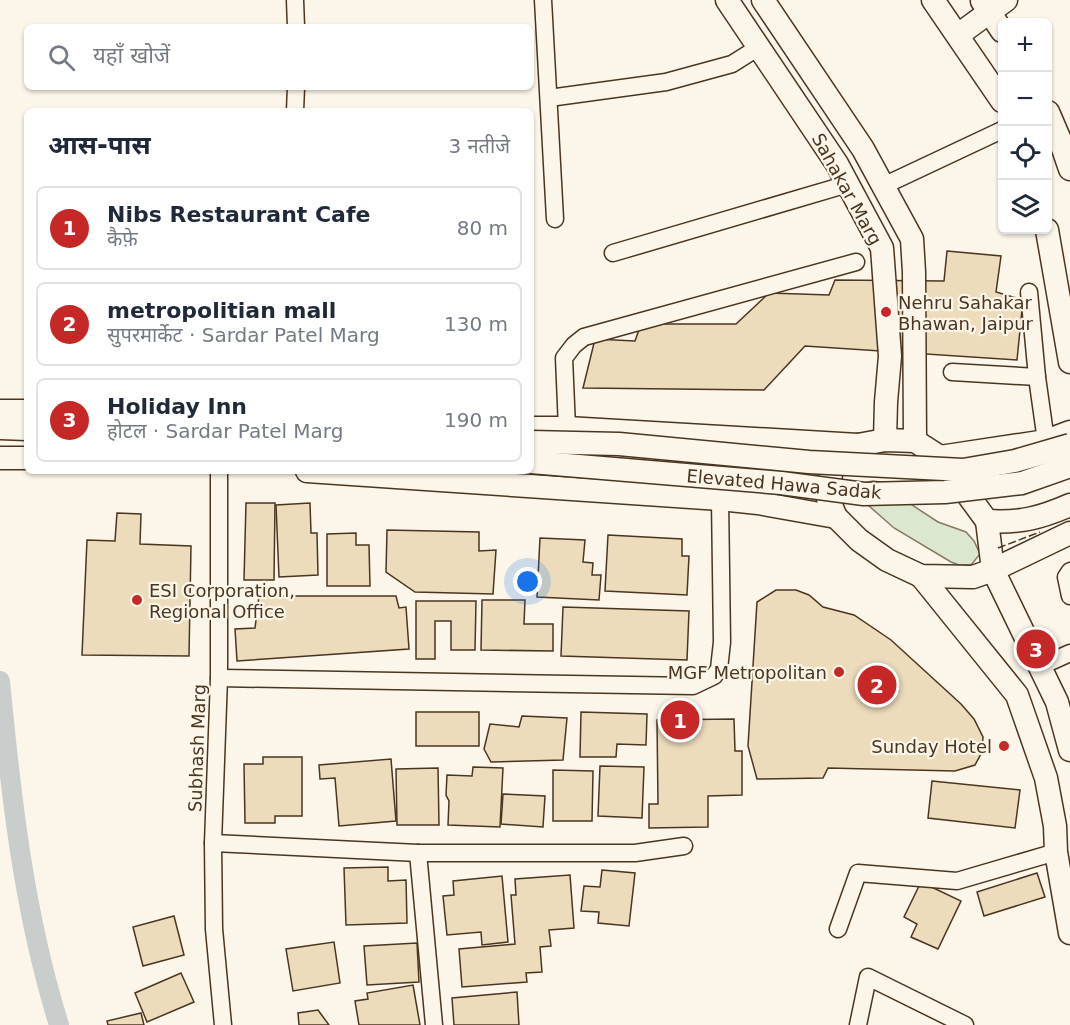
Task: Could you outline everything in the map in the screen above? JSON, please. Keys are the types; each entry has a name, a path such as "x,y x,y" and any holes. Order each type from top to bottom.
{"main road":[{"name":"Sahakar Marg","path":"727,0 837,164 882,248 890,356 885,440"},
{"name":"Sahakar Marg","path":"763,0 863,149 912,239 915,441"},
{"path":"933,0 998,95"},
{"path":"958,35 992,4 998,20"},
{"path":"1052,123 1070,169"},
{"path":"1048,234 1067,330 1070,362"},
{"path":"0,411 24,411"},
{"path":"0,428 24,429"},
{"path":"534,428 858,445 885,440 915,441 940,457 987,521 993,570 1039,667 1064,699 1070,750"},
{"path":"940,457 1046,441 1070,432"},
{"name":"Elevated Hawa Sadak","path":"534,442 619,444 810,462 963,470 1015,461 1070,445"},
{"path":"858,445 840,455 831,469 827,496 836,517 859,540 887,560 921,576 973,577 993,570 1070,533"},
{"path":"0,458 24,458"},
{"name":"Elevated Hawa Sadak","path":"534,462 781,483 864,494 945,492 1022,483 1070,466"},
{"path":"351,474 720,499 758,503 836,517"},
{"path":"987,521 1014,523 1060,509"},
{"path":"921,576 1017,695 1063,826 1056,852 1070,933"}],"street":[{"path":"295,0 296,24"},
{"path":"543,0 555,219"},
{"path":"549,98 666,82 732,64 759,47"},
{"path":"295,108 296,90"},
{"path":"883,186 998,132"},
{"path":"613,253 848,184"},
{"path":"567,428 564,358 573,345 584,337 856,262"},
{"path":"1029,292 1046,441"},
{"path":"952,372 1037,377"},
{"name":"Subhash Marg","path":"219,474 219,678 213,843 214,929 223,1025"},
{"path":"219,678 693,686 714,676 719,669 722,642 720,499"},
{"path":"1070,571 1066,577 1070,596"},
{"path":"1039,667 1070,653"},
{"path":"213,843 418,853 634,854 684,846"},
{"path":"838,929 858,873 957,881 1056,852"},
{"path":"418,853 434,1025"},
{"path":"858,1025 868,977 965,1025"}],"green space":[{"path":"873,481 888,483 909,503 938,522 966,532 974,541 980,554 971,565 959,565 894,528 860,498 864,483"}],"building":[{"name":"Nehru Sahakar Bhawan, Jaipur","path":"947,251 1001,256 996,292 1023,300 1017,360 805,346 764,390 583,388 595,339 635,341 641,324 736,324 769,293 829,295 835,280 944,281"},
{"path":"246,503 275,503 274,580 244,580"},
{"path":"310,503 311,533 317,533 318,575 279,577 276,505"},
{"name":"ESI Corporation, Regional Office","path":"117,513 141,514 140,544 191,546 189,656 82,655 87,540 115,541"},
{"path":"387,530 479,532 479,551 496,550 493,594 415,592 386,572"},
{"path":"356,533 356,545 369,545 370,586 327,586 327,534"},
{"path":"608,535 682,539 682,556 689,556 687,595 605,591"},
{"path":"540,538 585,540 583,562 593,563 592,575 601,575 599,600 537,597"},
{"name":"MGF Metropolitan","path":"776,590 796,590 809,595 823,607 854,615 891,640 961,704 974,719 983,737 982,752 975,765 955,771 828,768 823,778 757,779 748,746 757,602"},
{"path":"259,596 396,596 399,608 406,607 409,649 237,661 235,629 255,628"},
{"path":"482,600 525,600 524,624 553,624 553,651 481,650"},
{"path":"416,601 476,601 475,650 451,650 451,621 435,621 435,659 416,659"},
{"path":"563,607 689,611 687,660 561,656"},
{"path":"416,712 479,712 479,746 416,746"},
{"path":"581,712 647,714 646,745 617,744 616,757 580,757"},
{"path":"522,716 567,718 563,760 491,762 484,749 490,724 519,727"},
{"path":"734,719 735,751 742,751 742,795 708,796 708,827 649,828 649,804 658,804 657,720"},
{"path":"263,757 302,757 302,816 275,816 275,823 245,823 244,764 263,764"},
{"path":"391,759 396,821 339,826 335,778 320,779 319,765"},
{"path":"600,766 644,767 642,818 598,816"},
{"path":"473,767 503,768 500,827 448,825 447,775 472,776"},
{"path":"438,768 439,825 397,825 396,769"},
{"path":"553,770 593,771 592,821 553,821"},
{"path":"932,781 1020,790 1015,828 928,818"},
{"path":"503,794 545,796 543,827 501,824"},
{"path":"388,867 388,881 406,880 407,923 346,925 344,868"},
{"path":"602,870 635,873 629,926 598,923 599,912 581,911 584,886 600,887"},
{"path":"1037,873 1045,897 984,916 977,892"},
{"path":"570,875 574,928 549,930 551,946 540,947 542,972 526,973 527,982 462,987 459,949 515,944 511,895 516,895 515,879"},
{"path":"502,876 508,942 482,945 481,932 447,935 443,896 454,895 453,881"},
{"path":"921,882 961,901 938,949 911,937 917,924 904,917"},
{"path":"174,916 184,955 143,966 133,927"},
{"path":"334,942 340,983 293,991 286,949"},
{"path":"417,943 419,982 367,985 364,946"},
{"path":"181,973 194,1002 147,1022 135,993"},
{"path":"413,985 420,1025 359,1025 355,1001 368,999 367,993"},
{"path":"517,992 519,1025 454,1025 452,998"},
{"path":"318,1010 329,1025 299,1025 298,1013"},
{"path":"141,1013 144,1025 108,1025 107,1021"}],"waterway":[{"path":"0,681 20,854 37,940 59,1025"}],"fence":[{"path":"998,548 1040,532"}],"place":[{"name":"Nehru Sahakar Bhawan, Jaipur","path":"886,312"},
{"name":"ESI Corporation, Regional Office","path":"137,600"},
{"name":"Holiday Inn","path":"1036,649"},
{"name":"MGF Metropolitan","path":"839,672"},
{"name":"metropolitian mall","path":"877,685"},
{"name":"Nibs Restaurant Cafe","path":"680,720"},
{"name":"Sunday Hotel","path":"1004,746"}]}
